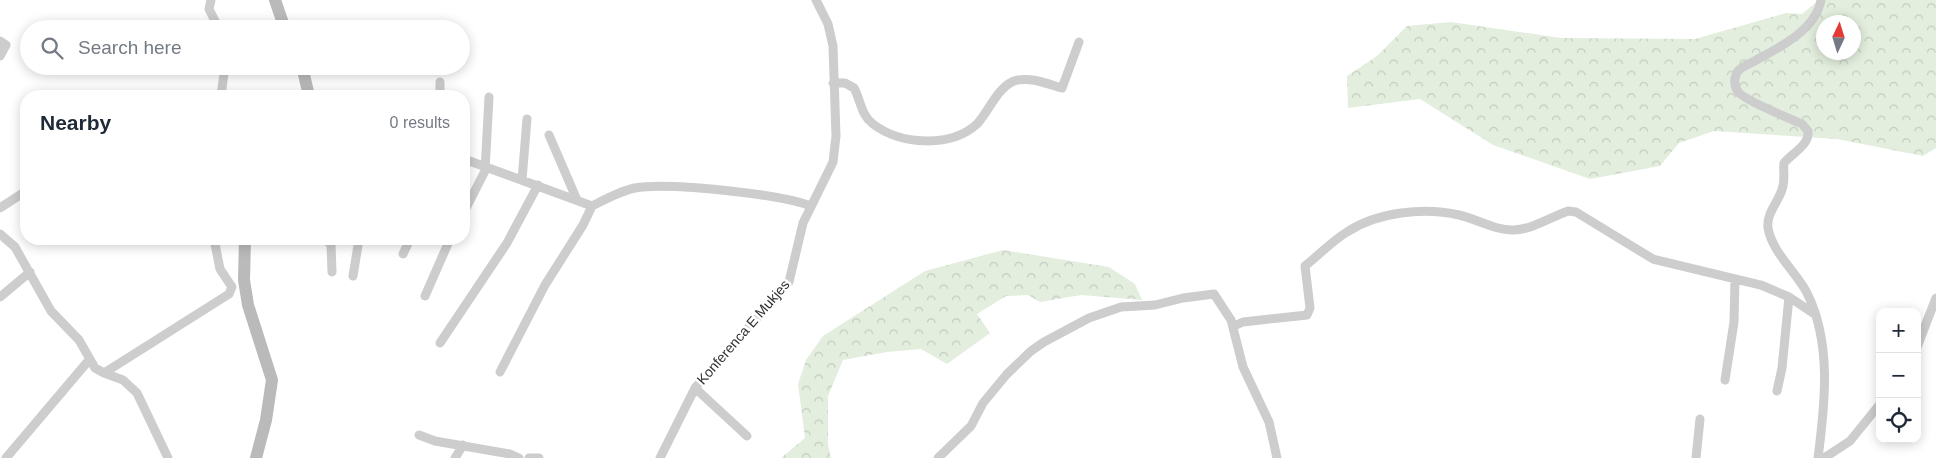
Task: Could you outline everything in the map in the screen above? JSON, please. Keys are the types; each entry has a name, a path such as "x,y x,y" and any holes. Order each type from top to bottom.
{"street":[{"path":"212,0 209,9 214,20"},
{"path":"274,0 282,20"},
{"name":"Konferenca E Mukjes","path":"660,458 695,388 789,282 803,223 810,206 828,175 835,148 831,35 816,0"},
{"path":"1818,458 1825,376 1823,349 1816,315 1800,282 1773,242 1768,225 1770,212 1784,184 1784,163 1804,143 1808,131 1802,124 1743,96 1736,87 1735,82 1738,71 1743,67 1778,48 1803,30 1812,18 1821,0"},
{"path":"0,41 6,45 0,56"},
{"path":"833,83 845,83 854,88 862,112 874,124 884,130 924,141 950,138 978,123 1000,92 1014,81 1038,81 1062,88 1079,42"},
{"path":"223,90 224,75"},
{"path":"304,75 308,90"},
{"path":"440,82 440,90"},
{"path":"470,201 484,176 486,167 490,97"},
{"path":"522,180 527,119"},
{"path":"549,135 577,200"},
{"path":"470,161 592,206"},
{"path":"440,343 507,243 538,186"},
{"path":"500,372 537,300 583,225 592,206 623,192 651,187 702,189 790,200 810,206"},
{"path":"0,208 20,195"},
{"path":"1234,326 1243,322 1307,315 1310,308 1305,266 1342,235 1355,227 1380,218 1421,212 1454,214 1502,229 1516,230 1572,211 1653,260 1761,285 1789,297 1816,315"},
{"path":"0,234 15,247 51,311 71,330 95,368 123,380 137,393 168,458"},
{"path":"104,373 217,304 230,294 230,283 220,269 215,245"},
{"path":"245,245 244,280 248,305 272,380 268,412 256,458"},
{"path":"331,245 332,272"},
{"path":"352,276 358,245"},
{"path":"404,254 408,245"},
{"path":"425,296 447,245"},
{"path":"0,297 30,272"},
{"path":"1725,380 1734,322 1735,279"},
{"path":"230,283 244,280"},
{"path":"938,458 952,442 971,426 983,403 1020,360 1044,342 1089,318 1121,307 1155,305 1183,298 1214,294 1234,326 1243,367 1269,422 1277,458"},
{"path":"1777,391 1782,368 1789,297"},
{"path":"1921,337 1936,298"},
{"path":"6,458 57,395 89,360"},
{"path":"695,388 746,436"},
{"path":"1824,458 1850,440 1876,409"},
{"path":"1696,458 1700,419"},
{"path":"419,435 436,441 510,454 519,458"},
{"path":"455,458 463,445"},
{"path":"529,458 539,458"}],"green space":[{"path":"1819,0 1936,0 1936,148 1923,156 1837,139 1714,131 1679,143 1660,166 1590,179 1493,145 1420,99 1348,108 1347,76 1377,56 1407,26 1451,22 1561,38 1695,39 1786,13 1802,14"},
{"path":"1003,250 1109,267 1135,284 1142,300 1081,295 1040,302 1028,295 1006,296 977,314 990,333 947,364 921,349 887,352 843,360 828,396 828,444 831,458 781,458 805,438 798,384 806,360 823,336 925,271"}]}
